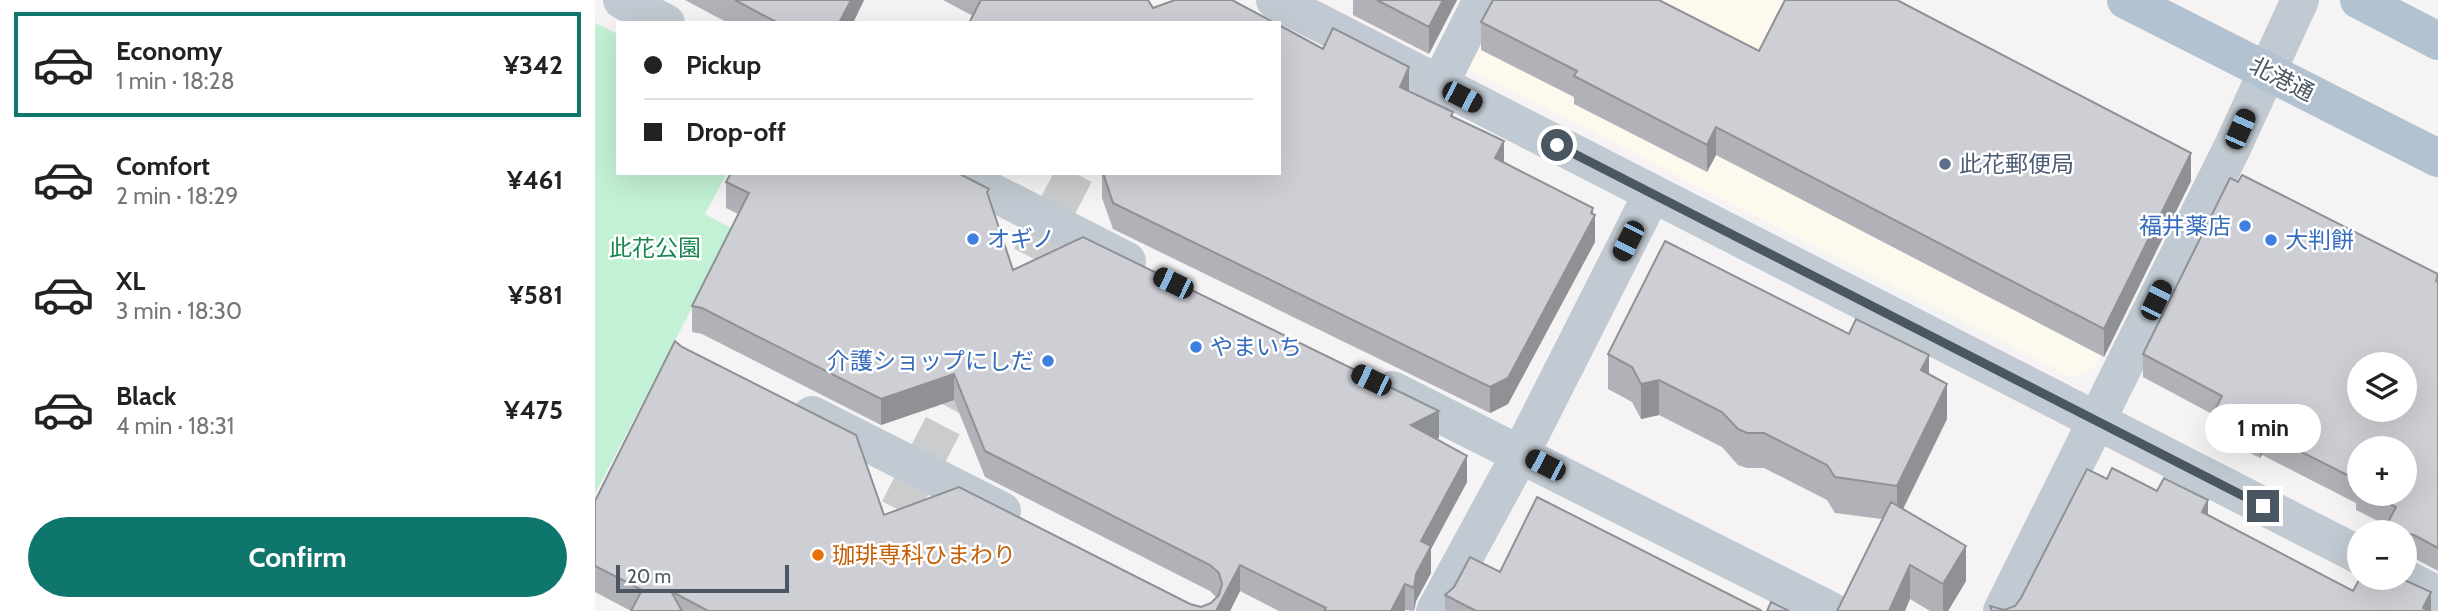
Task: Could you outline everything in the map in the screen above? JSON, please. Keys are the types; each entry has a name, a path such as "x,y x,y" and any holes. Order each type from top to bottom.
{"main road":[{"name":"北港通","path":"2126,0 2438,158"},
{"path":"2359,0 2438,41"}],"street":[{"path":"622,0 662,21"},
{"path":"1275,0 2347,549"},
{"path":"1439,85 1482,0"},
{"path":"2003,611 2232,148 2300,0"},
{"path":"958,175 1160,277"},
{"path":"1435,611 1521,453 1652,194"},
{"path":"1359,374 1831,611"},
{"path":"776,396 1030,525"},
{"path":"2417,584 2438,595"}],"shaded area":[{"path":"1500,0 1863,0 2196,169 2095,367 2073,378 1466,68"}],"green space":[{"name":"此花公園","path":"595,23 616,33 616,175 726,175 705,214 733,229 595,494"}],"building":[{"path":"735,0 851,0 840,21 774,21"},
{"path":"981,0 1148,0 1153,8 1175,0 1232,0 1271,21 970,21"},
{"path":"1377,0 1443,0 1429,27"},
{"path":"1493,0 1659,0 1759,51 1785,0 1897,0 2191,153 2104,329 1716,127 1707,145 1574,76 1577,71 1481,22"},
{"path":"1281,26 1323,49 1333,28 1409,67 1400,87 1453,112 1451,116 1504,141 1495,158 1593,208 1591,213 1595,215 1508,378 1490,387 1113,203 1104,175 1281,175"},
{"path":"730,175 962,175 989,189 987,192 1013,270 1083,237 1439,411 1411,425 1467,456 1421,541 1431,546 1416,574 1414,588 1405,584 1391,611 1324,611 1326,608 1240,565 1216,611 708,611 671,591 682,611 631,611 642,590 595,566 595,501 675,341 856,435 884,515 959,487 1190,604 1201,607 1211,603 1219,595 1222,584 1219,573 1210,565 985,451 954,374 881,399 702,308 692,306 749,193 726,182"},
{"path":"2242,175 2438,274 2438,548 2417,537 2417,520 2389,520 2396,507 2394,506 2417,506 2417,436 2347,436 2347,475 2262,432 2260,435 2214,412 2222,396 2143,354 2230,178 2238,182"},
{"path":"1665,241 1849,334 1856,319 1929,355 1921,370 1947,384 1897,486 1835,477 1827,465 1764,433 1747,433 1738,429 1722,412 1659,380 1641,384 1632,367 1608,354"},
{"path":"2112,468 2157,491 2164,478 2208,500 2202,512 2347,590 2417,590 2417,586 2431,592 2423,608 2430,611 1992,611 1990,606 2004,610 2015,606 2021,598 2087,469 2107,479"},
{"path":"1537,497 1762,611 1476,611 1445,595 1454,587 1470,557 1500,572"},
{"path":"1891,502 1966,546 1943,584 1910,565 1889,611 1837,611"},
{"path":"1771,602 1789,611 1767,611"}],"tunnel":[{"path":"846,611 1074,175"}],"place":[{"name":"此花郵便局","path":"1945,164"},
{"name":"福井薬店","path":"2245,226"},
{"name":"オギノ","path":"973,239"},
{"name":"大判餅","path":"2271,240"},
{"name":"やまいち","path":"1196,347"},
{"name":"介護ショップにしだ","path":"1048,361"},
{"name":"珈琲専科ひまわり","path":"818,555"}],"route":[{"path":"1557,145 2263,506"}]}
